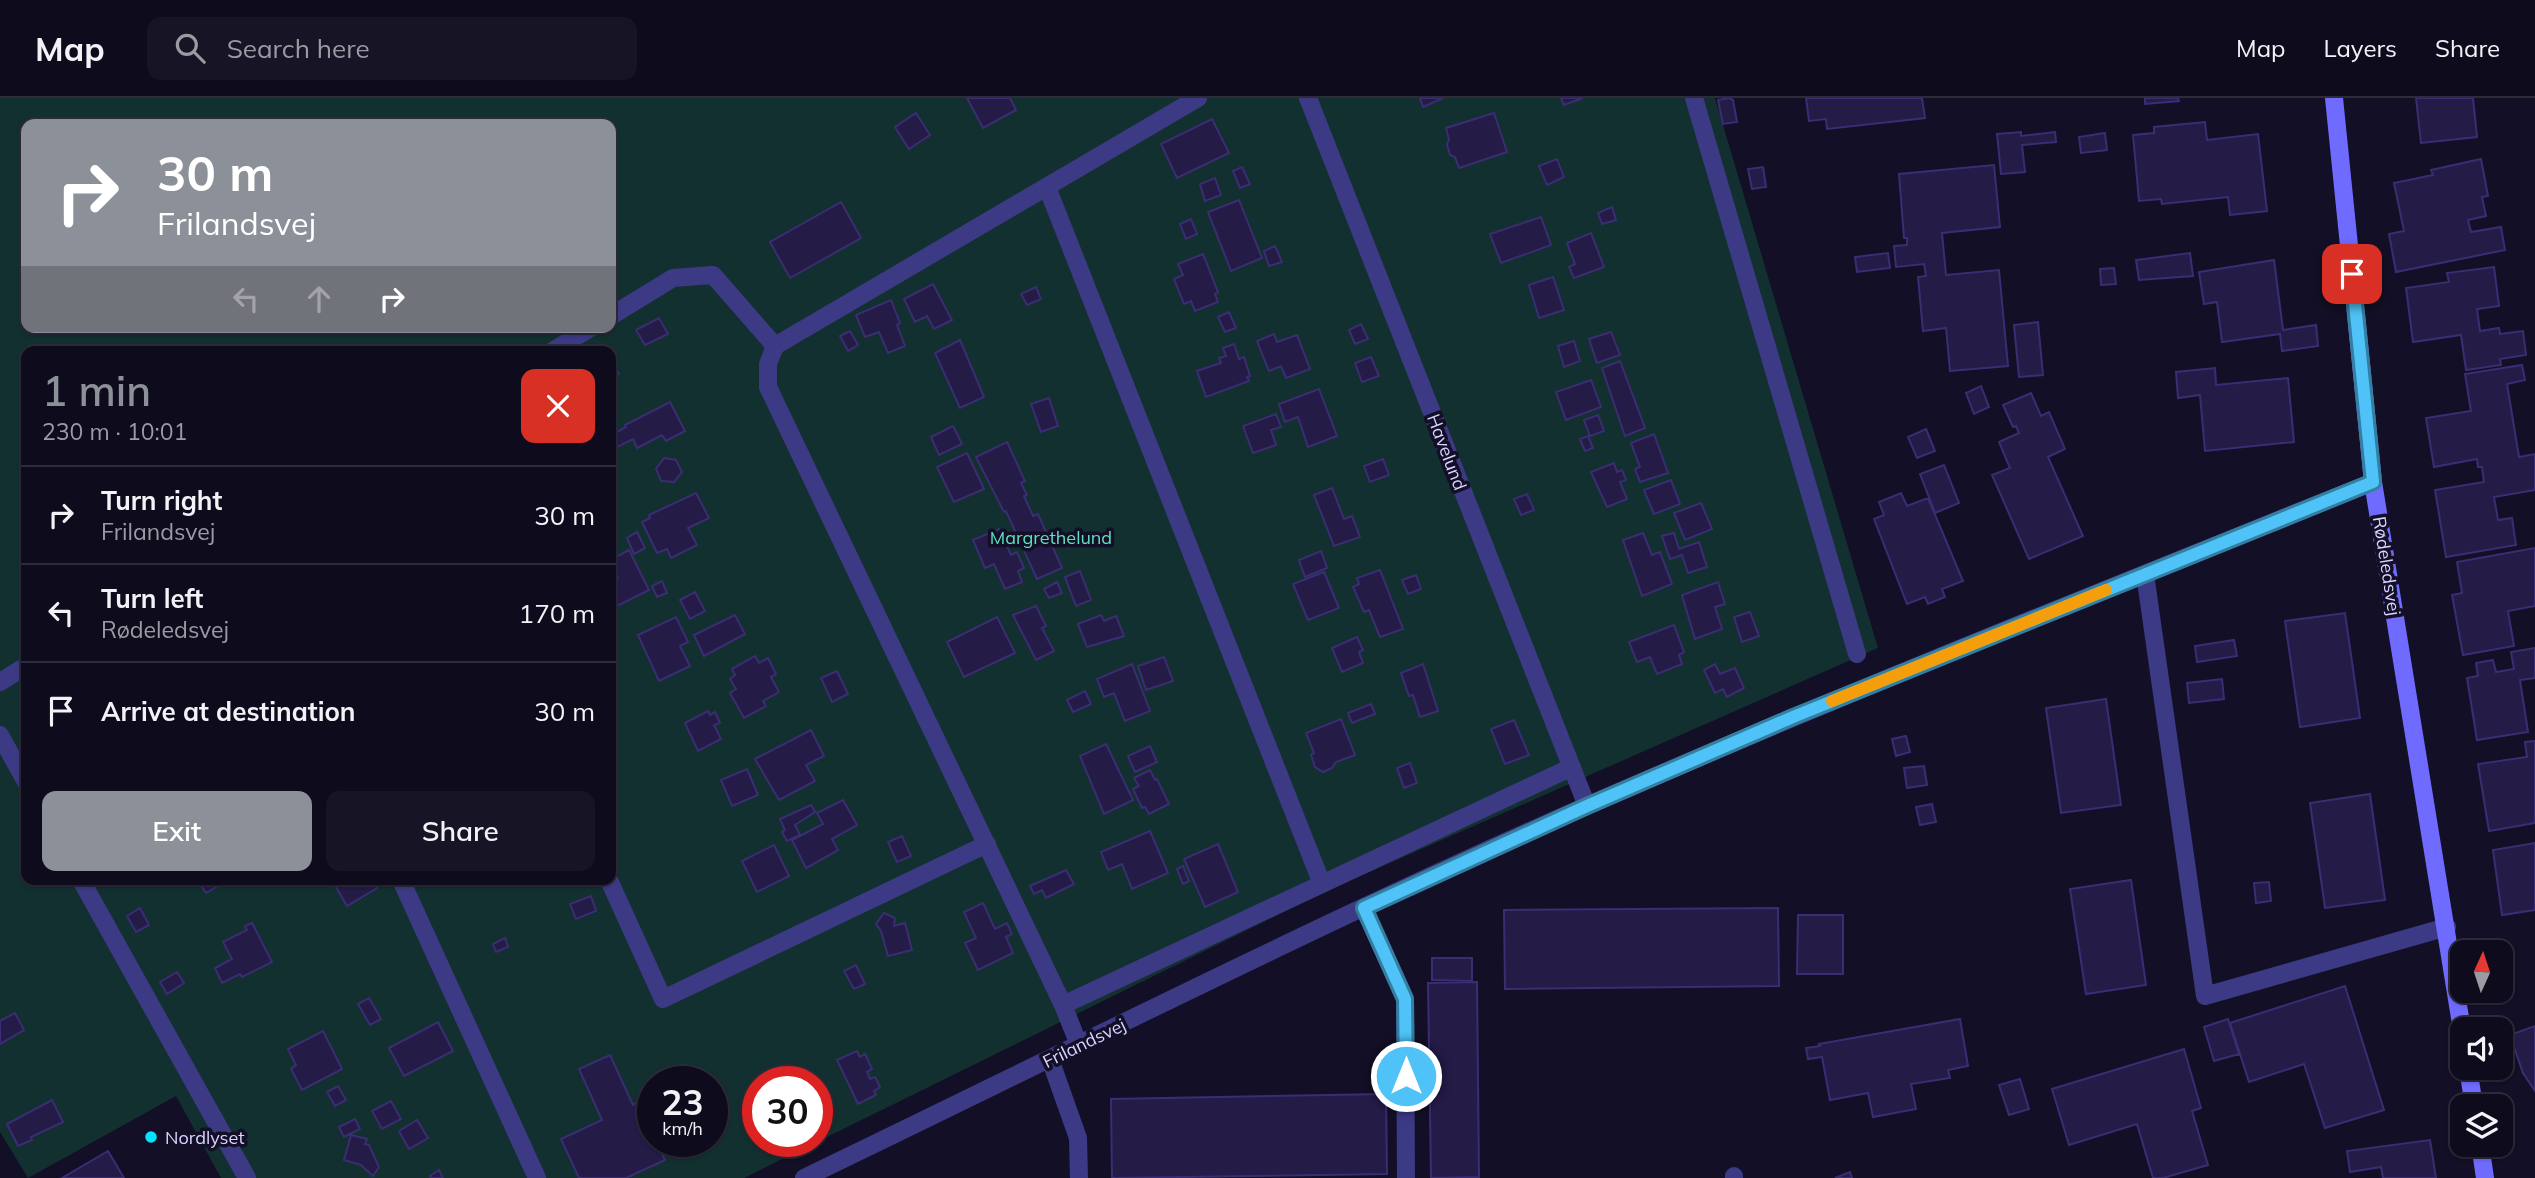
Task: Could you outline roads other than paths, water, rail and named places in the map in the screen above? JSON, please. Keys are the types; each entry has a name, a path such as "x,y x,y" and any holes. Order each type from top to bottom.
{"street":[{"path":"1079,1045 1063,1004 768,387 768,364 775,346 1198,98"},
{"name":"Havelund","path":"1308,98 1587,806"},
{"path":"1694,98 1857,654"},
{"name":"Rødeledsvej","path":"2334,98 2373,482 2460,1017"},
{"path":"1047,187 1322,884"},
{"path":"616,313 673,278 713,275 775,346"},
{"path":"561,346 582,333"},
{"name":"Frilandsvej","path":"804,1178 1364,908 1587,806 1793,717 2373,482"},
{"path":"2146,574 2205,996 2447,928"},
{"path":"0,682 21,669"},
{"path":"0,735 21,773"},
{"path":"1063,1004 1572,767"},
{"path":"611,885 663,999 987,844"},
{"path":"84,885 247,1178"},
{"path":"403,885 530,1176"},
{"path":"1364,908 1405,999 1406,1178"},
{"path":"1050,1059 1078,1138 1079,1178"},
{"path":"2482,1157 2485,1178"}],"place":[{"name":"Nordlyset","path":"151,1137"}],"park label":[{"name":"Margrethelund","path":"1051,537"}]}
